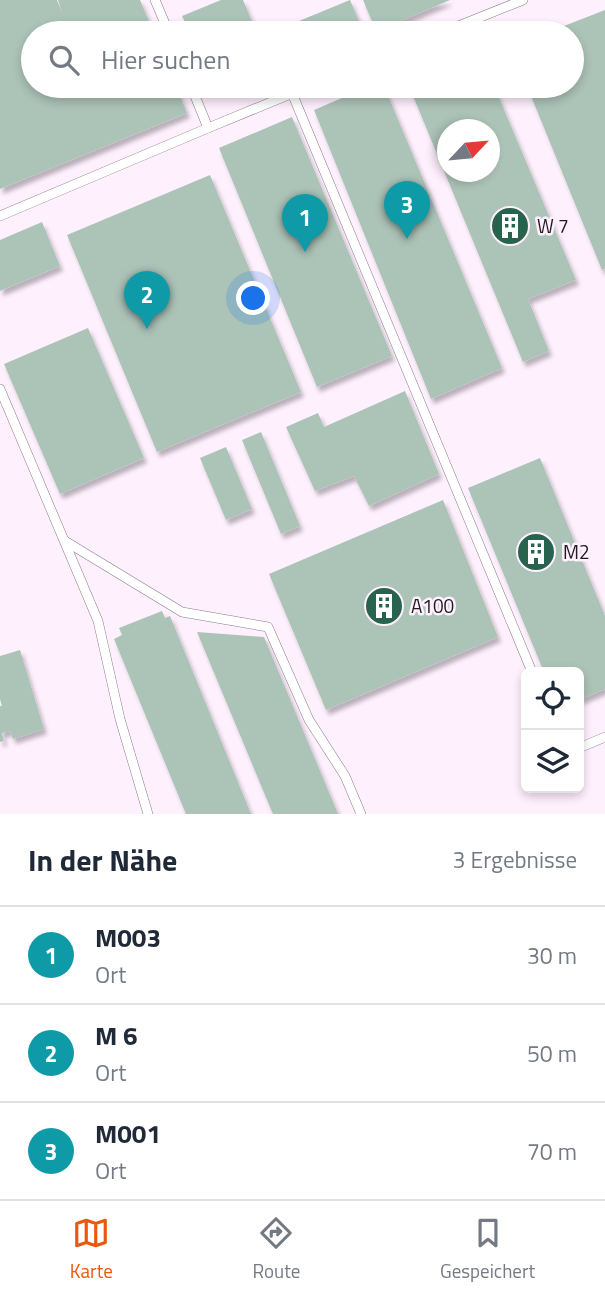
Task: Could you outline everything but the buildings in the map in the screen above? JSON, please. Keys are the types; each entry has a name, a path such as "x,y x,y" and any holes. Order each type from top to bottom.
{"lane":[{"path":"156,0 164,21"},
{"path":"471,21 523,0"},
{"path":"196,98 208,128"},
{"path":"0,216 280,98"},
{"path":"294,98 530,667"},
{"path":"0,388 98,621 120,719 148,814"},
{"path":"65,541 182,612 268,627 309,720 345,776 361,814"},
{"path":"584,746 605,737"}],"place":[{"name":"W 7","path":"510,226"},
{"name":"M001","path":"407,239"},
{"name":"M003","path":"305,252"},
{"name":"M 6","path":"147,329"},
{"name":"M2","path":"536,552"},
{"name":"A100","path":"384,606"}]}
